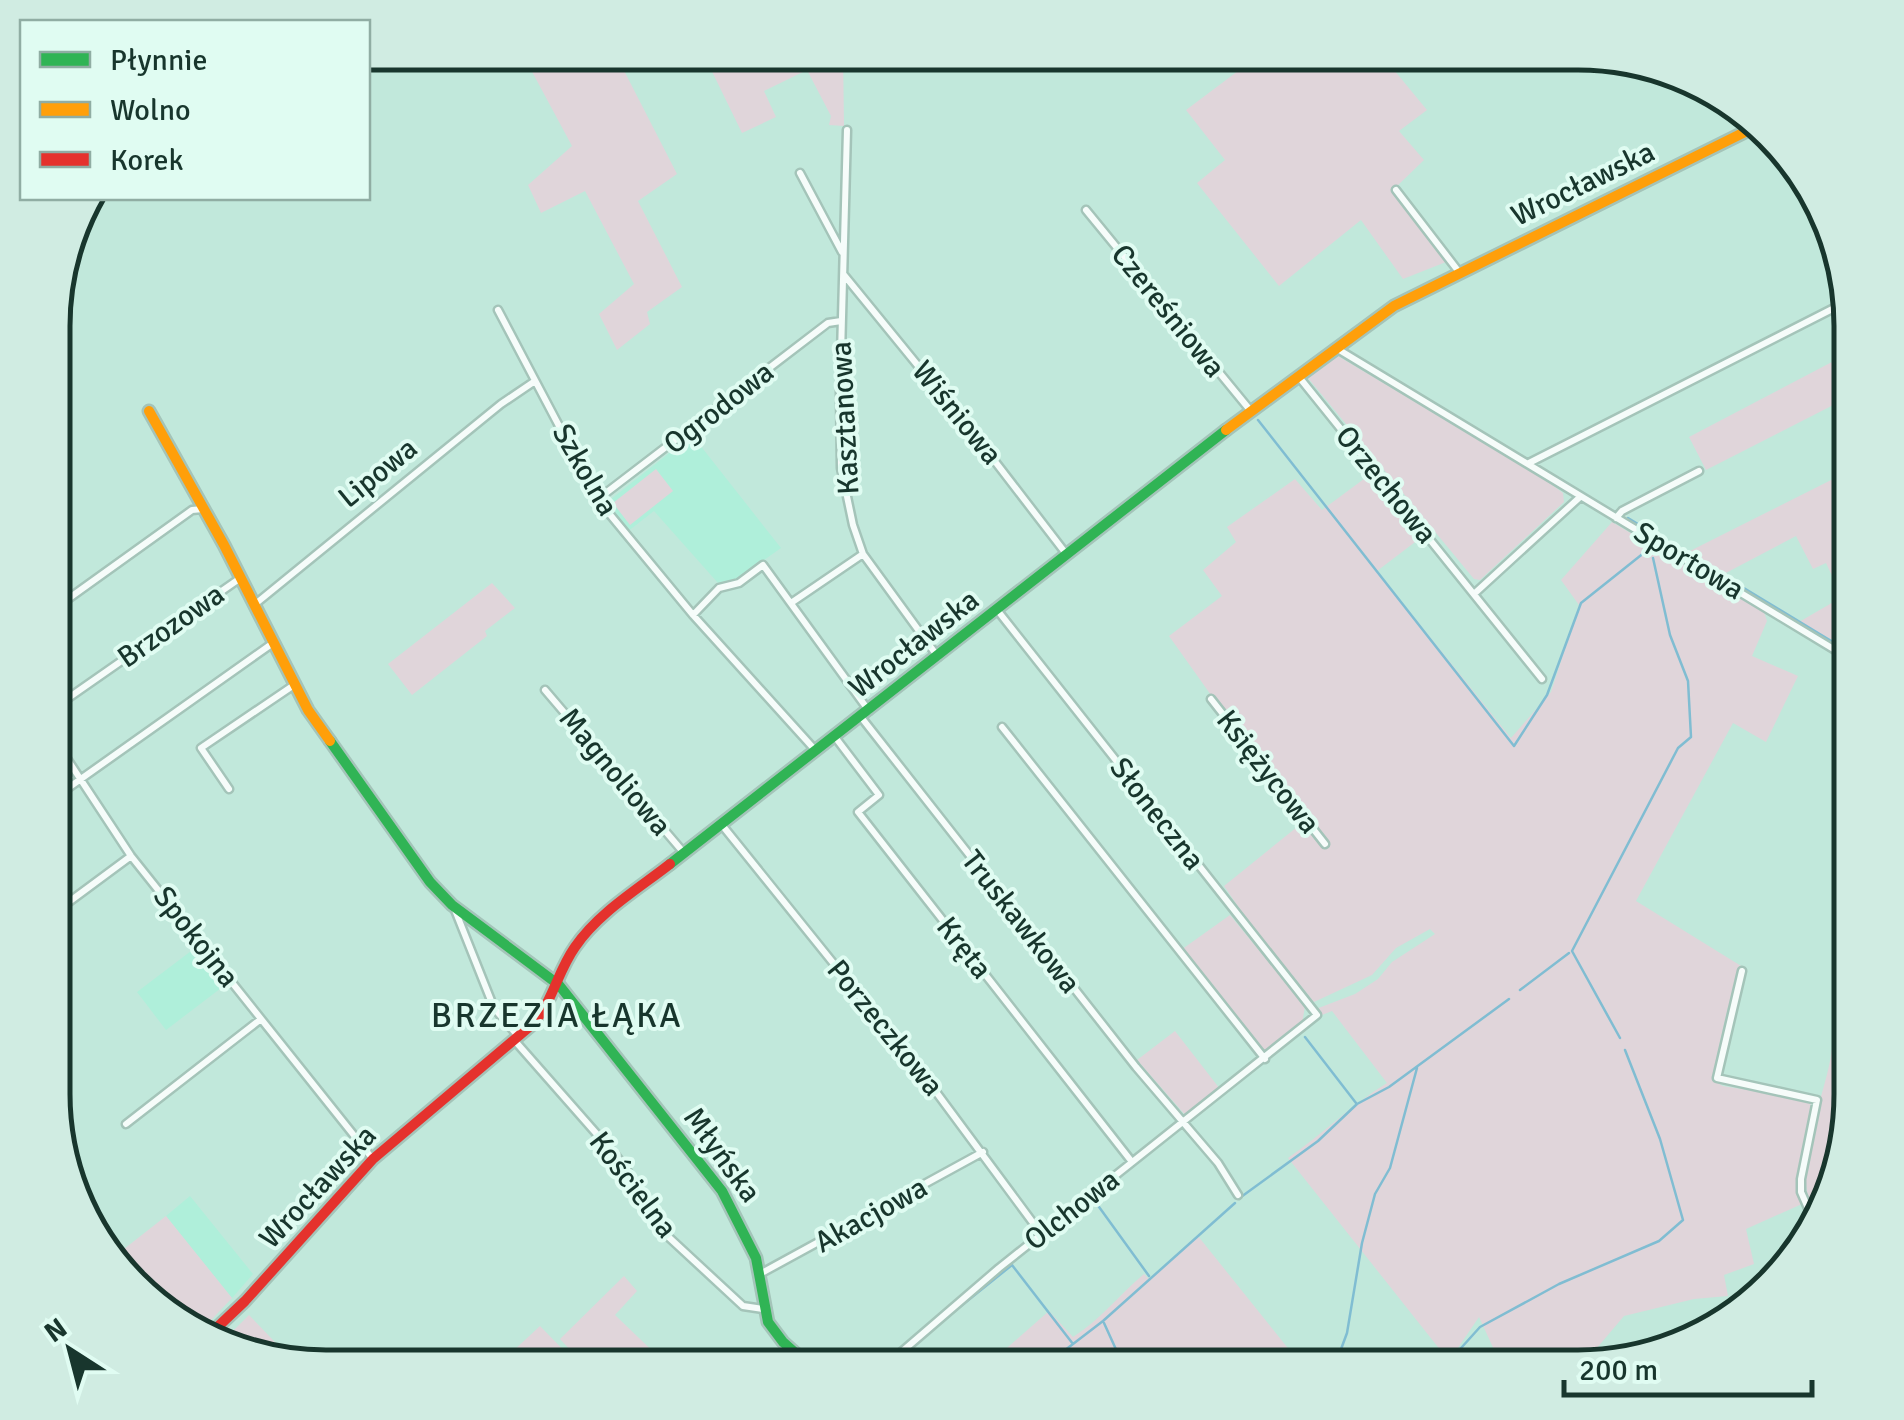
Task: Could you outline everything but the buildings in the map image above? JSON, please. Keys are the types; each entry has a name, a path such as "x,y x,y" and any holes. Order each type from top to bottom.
{"street":[{"name":"Kasztanowa","path":"847,130 841,320 842,468 863,554 938,658"},
{"name":"Wrocławska","path":"218,1326 373,1159 517,1039 547,1009 571,952 590,929 1250,412 1394,306 1745,132"},
{"path":"800,173 843,253"},
{"path":"1396,190 1459,272"},
{"name":"Czereśniowa","path":"1086,210 1250,412"},
{"name":"Wiśniowa","path":"843,274 1067,556"},
{"path":"1528,464 1833,309"},
{"name":"Szkolna","path":"498,310 598,500 693,615 816,752"},
{"name":"Ogrodowa","path":"598,500 828,323 841,320"},
{"name":"Sportowa","path":"1335,348 1833,649"},
{"name":"Orzechowa","path":"1298,376 1542,679"},
{"name":"Lipowa","path":"253,606 534,381"},
{"path":"149,411 308,710 410,857 452,905 559,986"},
{"path":"1616,518 1622,511 1699,470"},
{"path":"1474,594 1580,497"},
{"path":"70,597 192,510 202,509"},
{"path":"791,603 863,554"},
{"name":"Truskawkowa","path":"693,615 719,588 740,583 764,565 865,714 1183,1125 1218,1163 1238,1195"},
{"name":"Brzozowa","path":"70,697 239,580"},
{"name":"Słoneczna","path":"998,611 1317,1015"},
{"path":"71,786 273,644"},
{"path":"229,789 201,748 294,684"},
{"name":"Magnoliowa","path":"546,690 685,854"},
{"name":"Księżycowa","path":"1212,699 1325,844"},
{"path":"1002,727 1264,1059"},
{"name":"Kręta","path":"835,737 878,794 858,812 1132,1162"},
{"name":"Spokojna","path":"71,761 131,856 373,1159"},
{"name":"Porzeczkowa","path":"722,825 983,1152 1042,1234"},
{"path":"71,900 131,856"},
{"path":"452,905 494,1008 517,1039"},
{"path":"1742,971 1717,1078 1817,1100 1800,1179 1800,1192 1807,1208"},
{"name":"Młyńska","path":"559,986 722,1191 756,1258 764,1309 774,1332 792,1349"},
{"name":"Olchowa","path":"905,1349 1042,1234 1317,1015"},
{"path":"126,1124 261,1019"},
{"name":"Kościelna","path":"517,1039 628,1172 640,1201 661,1230 743,1306 764,1309"},
{"name":"Akacjowa","path":"758,1275 983,1152"}],"shaded area":[{"path":"532,71 624,71 677,174 638,201 682,287 647,312 650,324 617,350 599,314 634,284 585,191 541,213 528,185 572,146"},
{"path":"712,71 805,71 764,91 776,117 742,133"},
{"path":"808,71 843,71 844,126 829,125 831,116"},
{"path":"1238,71 1395,71 1427,110 1399,131 1424,160 1394,189 1446,262 1403,279 1361,220 1279,286 1197,183 1225,160 1186,110"},
{"path":"1338,356 1543,478 1563,493 1564,502 1480,580 1474,579 1308,378"},
{"path":"1833,361 1833,405 1706,470 1689,437"},
{"path":"692,435 781,548 739,578 718,583 654,511 627,532 606,503"},
{"path":"656,469 673,491 630,525 613,503"},
{"path":"1372,473 1423,536 1377,571 1511,738 1551,692 1579,605 1561,580 1612,522 1764,612 1767,621 1752,656 1798,676 1766,742 1733,723 1636,901 1746,969 1737,1008 1728,1007 1713,1073 1716,1082 1811,1103 1796,1191 1802,1204 1746,1229 1754,1264 1724,1275 1728,1296 1694,1299 1624,1316 1596,1349 1494,1350 1479,1317 1457,1350 1440,1350 1288,1158 1387,1083 1332,1011 1322,1015 1316,1009 1355,994 1378,979 1392,962 1435,934 1430,929 1396,948 1372,975 1314,1002 1224,886 1302,823 1169,636 1222,596 1203,570 1236,542 1227,527 1295,479 1322,510"},
{"path":"1833,479 1833,578 1826,563 1813,569 1796,536 1722,575 1688,552"},
{"path":"492,583 515,608 485,631 487,636 412,695 388,664"},
{"path":"1833,602 1833,640 1799,622"},
{"path":"1230,915 1305,1006 1302,1024 1266,1050 1260,1049 1181,950"},
{"path":"199,945 229,982 166,1030 137,992"},
{"path":"1175,1031 1220,1089 1186,1116 1137,1060"},
{"path":"1833,1041 1829,1144 1810,1202 1807,1155"},
{"path":"190,1196 253,1274 232,1298 166,1216"},
{"path":"166,1216 232,1298 209,1322 157,1286 119,1244 124,1249"},
{"path":"1198,1236 1289,1350 1005,1350 1049,1311 1073,1337 1144,1274 1150,1280"},
{"path":"624,1276 637,1291 615,1315 651,1349 569,1349 560,1339"},
{"path":"249,1315 278,1345 244,1336 232,1332"},
{"path":"540,1326 563,1349 515,1349"}],"waterway":[{"path":"1258,420 1514,746 1547,695 1581,603 1645,552 1650,554"},
{"path":"1628,518 1833,642"},
{"path":"1620,1038 1572,951 1678,748 1691,737 1688,681 1670,635 1653,558"},
{"path":"1520,990 1569,953"},
{"path":"1241,1197 1318,1141 1357,1104 1389,1087 1509,999"},
{"path":"1305,1037 1356,1103"},
{"path":"1459,1350 1480,1327 1559,1284 1659,1241 1683,1220 1660,1139 1625,1050"},
{"path":"1341,1350 1375,1194 1390,1168 1417,1068"},
{"path":"1094,1200 1149,1276"},
{"path":"1066,1350 1235,1203"},
{"path":"936,1326 1012,1265 1073,1344"},
{"path":"1104,1323 1116,1350"}],"traffic: fast":[{"path":"670,864 1226,430"},
{"path":"330,741 430,882 452,905 559,985 722,1191 756,1258 768,1322 791,1349"}],"traffic: slow":[{"path":"1226,430 1394,306 1745,132"},
{"path":"149,411 224,545 308,710 330,741"}],"traffic: jam":[{"path":"218,1326 373,1159 534,1023 584,935 619,902 670,864"}],"district":[{"name":"BRZEZIA ŁĄKA","path":"557,1015"}]}
